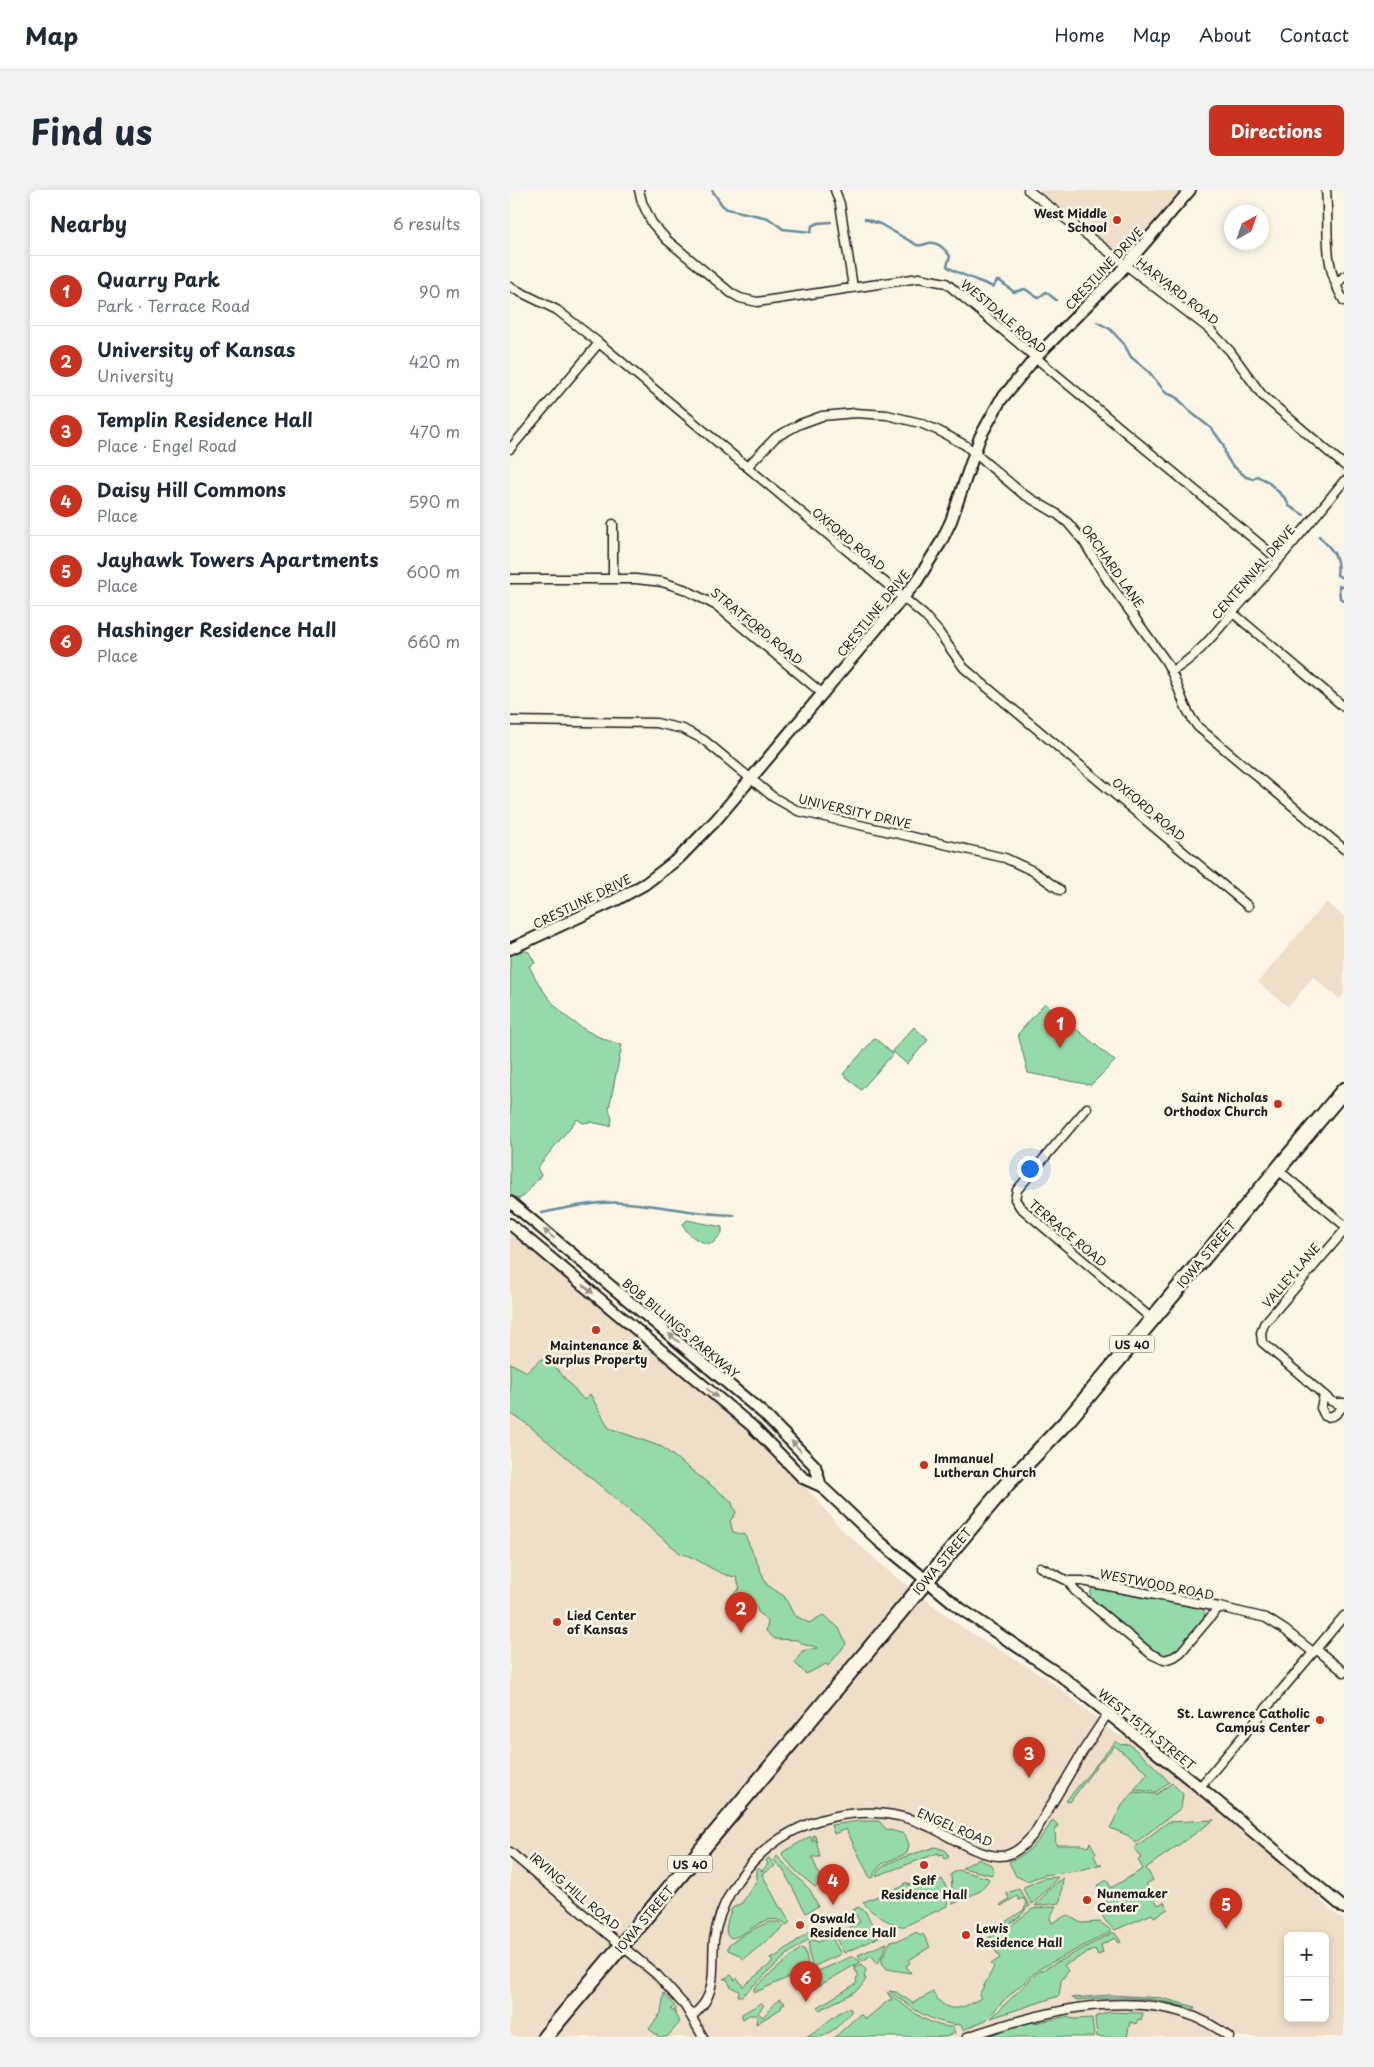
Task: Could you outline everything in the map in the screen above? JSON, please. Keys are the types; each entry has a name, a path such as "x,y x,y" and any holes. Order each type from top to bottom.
{"highway":[{"name":"IOWA STREET","path":"545,2037 926,1580 1007,1484 1068,1420 1344,1090"}],"street":[{"name":"WESTDALE ROAD","path":"639,190 646,213 659,232 740,298 757,302 919,278 946,284 1279,560"},
{"path":"835,190 840,204 853,288"},
{"name":"HARVARD ROAD","path":"1028,190 1208,328 1230,351 1262,395 1344,465"},
{"name":"CRESTLINE DRIVE","path":"510,949 616,900 661,872 698,840 904,599 946,532 974,452 992,414 1036,358 1126,265 1190,190"},
{"path":"1326,190 1327,253 1336,286 1344,301"},
{"path":"1336,286 1344,276"},
{"name":"OXFORD ROAD","path":"510,287 557,310 747,467 931,623 964,668 1248,906"},
{"path":"510,449 599,343"},
{"name":"ORCHARD LANE","path":"747,467 769,443 787,430 836,413 887,415 920,423 965,445 1023,494 1057,514 1084,542 1108,581 1172,671 1184,707 1198,727 1344,849"},
{"name":"CENTENNIAL DRIVE","path":"1172,671 1197,653 1279,560 1344,482"},
{"path":"612,579 613,524"},
{"name":"STRATFORD ROAD","path":"510,579 636,579 662,582 684,588 707,600 823,694"},
{"path":"1233,613 1344,707"},
{"name":"UNIVERSITY DRIVE","path":"510,721 656,723 673,726 704,740 778,801 798,811 1005,858 1033,871 1060,890"},
{"name":"TERRACE ROAD","path":"1087,1108 1017,1190 1015,1199 1020,1207 1152,1319"},
{"path":"1277,1169 1344,1225"},
{"name":"BOB BILLINGS PARKWAY","path":"510,1202 763,1413 815,1466 821,1486"},
{"name":"BOB BILLINGS PARKWAY","path":"510,1224 752,1426 803,1478 821,1486 862,1526 926,1580"},
{"name":"VALLEY LANE","path":"1324,1395 1262,1342 1261,1336 1264,1324 1344,1231"},
{"path":"1324,1395 1336,1403 1344,1404 1331,1417 1325,1416 1321,1408 1324,1395"},
{"name":"WESTWOOD ROAD","path":"1040,1568 1068,1581 1091,1582 1266,1618 1344,1672"},
{"name":"WEST 15TH STREET","path":"926,1580 973,1618 1060,1675 1344,1908"},
{"name":"WESTWOOD ROAD","path":"1068,1581 1076,1591 1151,1654 1164,1660 1174,1657 1180,1652 1219,1607"},
{"name":"WESTWOOD ROAD","path":"1088,1600 1086,1594 1091,1582"},
{"path":"1199,1788 1344,1616"},
{"name":"ENGEL ROAD","path":"692,2017 709,1994 715,1938 724,1904 744,1873 774,1843 804,1826 828,1818 850,1814 879,1813 919,1822 990,1855 1007,1855 1025,1844 1034,1834 1083,1751 1108,1713"},
{"name":"IRVING HILL ROAD","path":"510,1852 657,1975 685,2006 703,2037"},
{"path":"967,2037 1014,2021 1045,2014 1139,2004 1190,2014 1217,2028 1229,2037"}],"shaded area":[{"name":"West Middle School","path":"1038,190 1182,190 1131,251 1123,254"},
{"path":"1326,902 1344,917 1344,994 1340,999 1313,977 1288,1007 1258,982"},
{"path":"510,1231 750,1431 816,1498 840,1528 893,1575 965,1629 1048,1679 1116,1734 1129,1737 1313,1890 1323,1903 1344,1921 1344,2037 510,2037"}],"green space":[{"path":"523,950 529,952 535,963 529,966 537,981 566,1016 592,1033 622,1045 609,1108 612,1119 610,1126 590,1122 583,1123 577,1119 537,1168 541,1175 524,1196 519,1199 510,1195 510,955"},
{"path":"1045,1003 1115,1061 1091,1085 1028,1073 1018,1034"},
{"path":"914,1027 928,1040 907,1064 892,1051"},
{"path":"875,1038 893,1054 861,1090 843,1074"},
{"path":"687,1220 722,1227 722,1233 713,1243 704,1243 684,1228 683,1224"},
{"path":"541,1359 555,1367 584,1400 590,1394 609,1428 662,1447 731,1501 736,1513 730,1521 733,1532 745,1535 767,1585 784,1596 794,1615 809,1623 823,1615 839,1628 846,1644 828,1666 826,1664 806,1674 795,1663 802,1651 817,1648 805,1645 797,1640 775,1639 766,1631 768,1622 758,1612 755,1604 748,1601 738,1607 732,1601 732,1595 740,1588 736,1577 714,1570 680,1553 527,1424 510,1413 510,1363 527,1372"},
{"path":"1092,1588 1202,1608 1205,1612 1204,1618 1178,1650 1170,1655 1162,1656 1151,1650 1091,1599 1090,1593"},
{"path":"1116,1741 1121,1745 1129,1744 1169,1782 1156,1792 1134,1790 1148,1773 1115,1746 1097,1765 1070,1802 1066,1801"},
{"path":"1172,1783 1183,1794 1181,1808 1135,1843 1129,1836 1110,1828 1124,1802 1133,1792 1157,1794"},
{"path":"1053,1820 1058,1825 1055,1831 1056,1845 1082,1845 1088,1847 1090,1842 1096,1853 1094,1856 1098,1864 1102,1864 1077,1871 1044,1875 1027,1881 1016,1876 1009,1862 1034,1845"},
{"path":"1214,1820 1146,1868 1153,1880 1146,1884 1158,1905 1164,1902 1168,1909 1154,1917 1152,1914 1115,1930 1106,1922 1102,1915 1106,1913 1104,1908 1109,1905 1097,1886 1107,1880 1111,1888 1143,1869 1138,1860 1141,1858 1134,1848 1168,1822"},
{"path":"860,1821 879,1821 886,1829 905,1834 909,1845 907,1853 882,1864 874,1873 874,1877 870,1878 846,1829 834,1834 831,1825"},
{"path":"815,1835 820,1857 812,1857 822,1883 815,1887 797,1872 782,1855 783,1852 811,1836 812,1842 814,1841 813,1836"},
{"path":"935,1847 945,1850 949,1857 945,1859 943,1854 939,1855 938,1853 876,1876 878,1871 892,1862"},
{"path":"777,1856 810,1890 818,1906 806,1913 782,1868 774,1860"},
{"path":"769,1858 775,1866 762,1874 780,1908 782,1908 790,1922 787,1925 775,1919 768,1920 732,1938 728,1936 726,1928 732,1908 742,1903 757,1880 757,1869 762,1871 768,1864 766,1860"},
{"path":"978,1859 992,1865 994,1872 992,1875 962,1868"},
{"path":"958,1870 988,1878 989,1880 980,1891 953,1904 951,1874"},
{"path":"936,1876 938,1880 935,1882 942,1879 948,1891 947,1906 905,1926 882,1918 870,1910 863,1902 904,1886 907,1882 908,1885"},
{"path":"1058,1877 1032,1904 1023,1889 1024,1887 1044,1878"},
{"path":"1063,1878 1060,1903 1035,1906 1055,1883"},
{"path":"1019,1889 1030,1906 1017,1919 1004,1926 1002,1924 1024,1910 1027,1905 1023,1898 1019,1900 1017,1896 1000,1905 1009,1899 1007,1893"},
{"path":"1056,1906 1050,1918 1052,1923 1067,1915 1081,1923 1100,1922 1112,1931 1039,1969 1003,2001 986,2020 963,2030 961,2025 950,2024 922,2014 889,1991 896,1992 913,2003 933,1992 943,2004 954,2008 981,1998 979,1995 994,1967 991,1964 1000,1958 988,1938 1012,1925 1032,1909"},
{"path":"858,1907 865,1911 879,1937 844,1953 834,1935 860,1922 853,1910"},
{"path":"770,1922 778,1922 785,1926 744,1959 728,1950 728,1946 743,1935"},
{"path":"814,1928 816,1934 788,1954 742,1996 738,1996 739,1991 731,1987 727,1979 723,1979 731,1975 735,1980 737,1978 743,1986 773,1962 770,1958 775,1957"},
{"path":"917,1932 920,1936 923,1934 930,1947 909,1960 910,1963 906,1966 911,1973 887,1969 882,1963 882,1958 890,1942 900,1940"},
{"path":"1115,1933 1121,1942 1119,1943 1115,1938 1101,1945 1103,1953 1098,1955 1095,1949 1064,1965 1068,1971 1061,1981 1059,1996 991,2018 1037,1973"},
{"path":"831,1936 841,1954 815,1966 812,1965 809,1955 809,1942 813,1940 819,1942"},
{"path":"887,1943 878,1964 871,1955 863,1961 858,1955"},
{"path":"801,1948 805,1950 808,1965 805,1970 756,1992 754,1991 754,1988"},
{"path":"853,1956 861,1962 812,1990 800,1990 798,1982 800,1979"},
{"path":"862,1964 866,1970 864,1977 866,1978 859,1988 820,2010 818,2007 857,1983 856,1978 859,1976 854,1968"},
{"path":"887,1992 926,2020 934,2024 953,2027 955,2033 946,2037 835,2037 860,2014 866,2019 889,2000 892,2000"},
{"path":"664,1993 675,2006 671,2009 673,2012 676,2008 675,2015 680,2022 667,2037 659,2037 649,2029 661,2013"},
{"path":"1110,1995 1162,1998 1195,2007 1194,2010 1166,2002 1137,1998 1078,2000 1072,1998"},
{"path":"779,1999 785,2003 781,2006 782,2008 756,2024 757,2015 749,2015 743,2019 742,2014 761,2003 764,2005 758,2013 763,2017"},
{"path":"847,2008 851,2009 851,2012 836,2028 822,2037 806,2037 836,2015"},
{"path":"1109,2012 1143,2013 1141,2020 1138,2019 1136,2024 1130,2022 1127,2037 1097,2037 1095,2017"},
{"path":"1064,2017 1075,2019 1092,2018 1094,2037 984,2037 1034,2020 1035,2023"}],"waterway":[{"path":"712,190 727,209 768,218 783,229 811,232 812,226 818,223 831,222"},
{"path":"865,219 880,224 917,245 929,243 938,245 950,256 947,266 961,274 993,287 997,281 1000,281 1014,292 1025,289 1038,298 1046,292 1056,300"},
{"path":"1097,322 1110,329 1124,344 1131,357 1149,372 1166,393 1176,397 1212,429 1223,444 1226,456 1231,464 1246,477 1253,479 1257,476 1267,481 1286,499 1289,506 1304,515"},
{"path":"1319,536 1334,553 1338,568 1337,575 1344,579"},
{"path":"1344,586 1339,586 1340,598 1344,601"},
{"path":"542,1213 584,1205 616,1203 734,1215"}],"place":[{"name":"West Middle School","path":"1117,220"},
{"name":"Quarry Park","path":"1060,1048"},
{"name":"Saint Nicholas Orthodox Church","path":"1278,1104"},
{"name":"Maintenance & Surplus Property","path":"596,1330"},
{"name":"Immanuel Lutheran Church","path":"924,1465"},
{"name":"Lied Center of Kansas","path":"557,1622"},
{"name":"University of Kansas","path":"741,1633"},
{"name":"St. Lawrence Catholic Campus Center","path":"1320,1720"},
{"name":"Templin Residence Hall","path":"1029,1778"},
{"name":"Self Residence Hall","path":"924,1865"},
{"name":"Nunemaker Center","path":"1087,1900"},
{"name":"Daisy Hill Commons","path":"833,1905"},
{"name":"Oswald Residence Hall","path":"800,1925"},
{"name":"Jayhawk Towers Apartments","path":"1226,1929"},
{"name":"Lewis Residence Hall","path":"966,1935"},
{"name":"Hashinger Residence Hall","path":"806,2002"}]}
